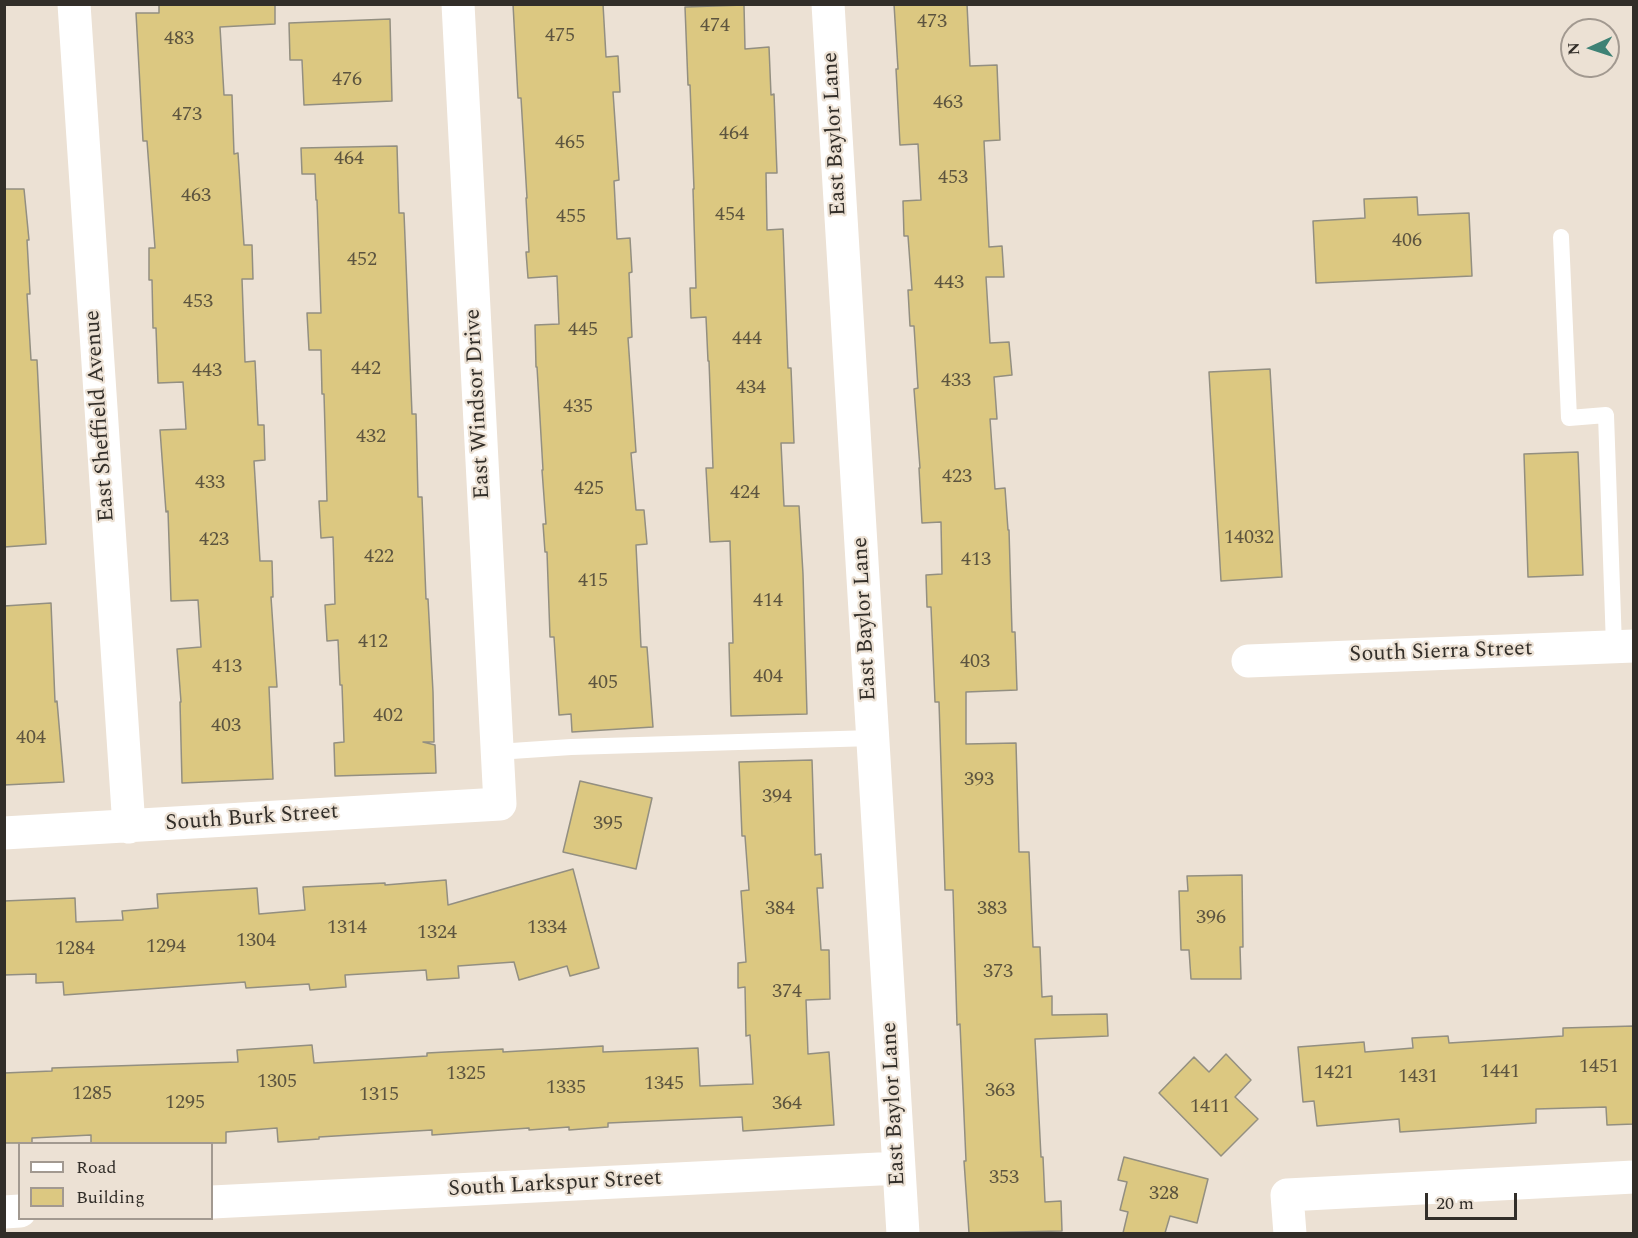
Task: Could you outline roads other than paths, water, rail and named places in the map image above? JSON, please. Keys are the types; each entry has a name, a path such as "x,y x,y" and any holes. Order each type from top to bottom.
{"street":[{"name":"East Sheffield Avenue","path":"74,4 129,827"},
{"name":"East Windsor Drive","path":"458,4 500,804"},
{"name":"East Baylor Lane","path":"828,4 903,1233"},
{"name":"South Sierra Street","path":"1248,661 1624,646"},
{"name":"South Burk Street","path":"4,833 500,804"},
{"name":"South Larkspur Street","path":"213,1202 899,1168"},
{"path":"1290,1233 1287,1195 1634,1177"}],"lane":[{"path":"1561,237 1569,418 1606,415 1624,646"},
{"path":"497,752 583,746 873,738"}]}
